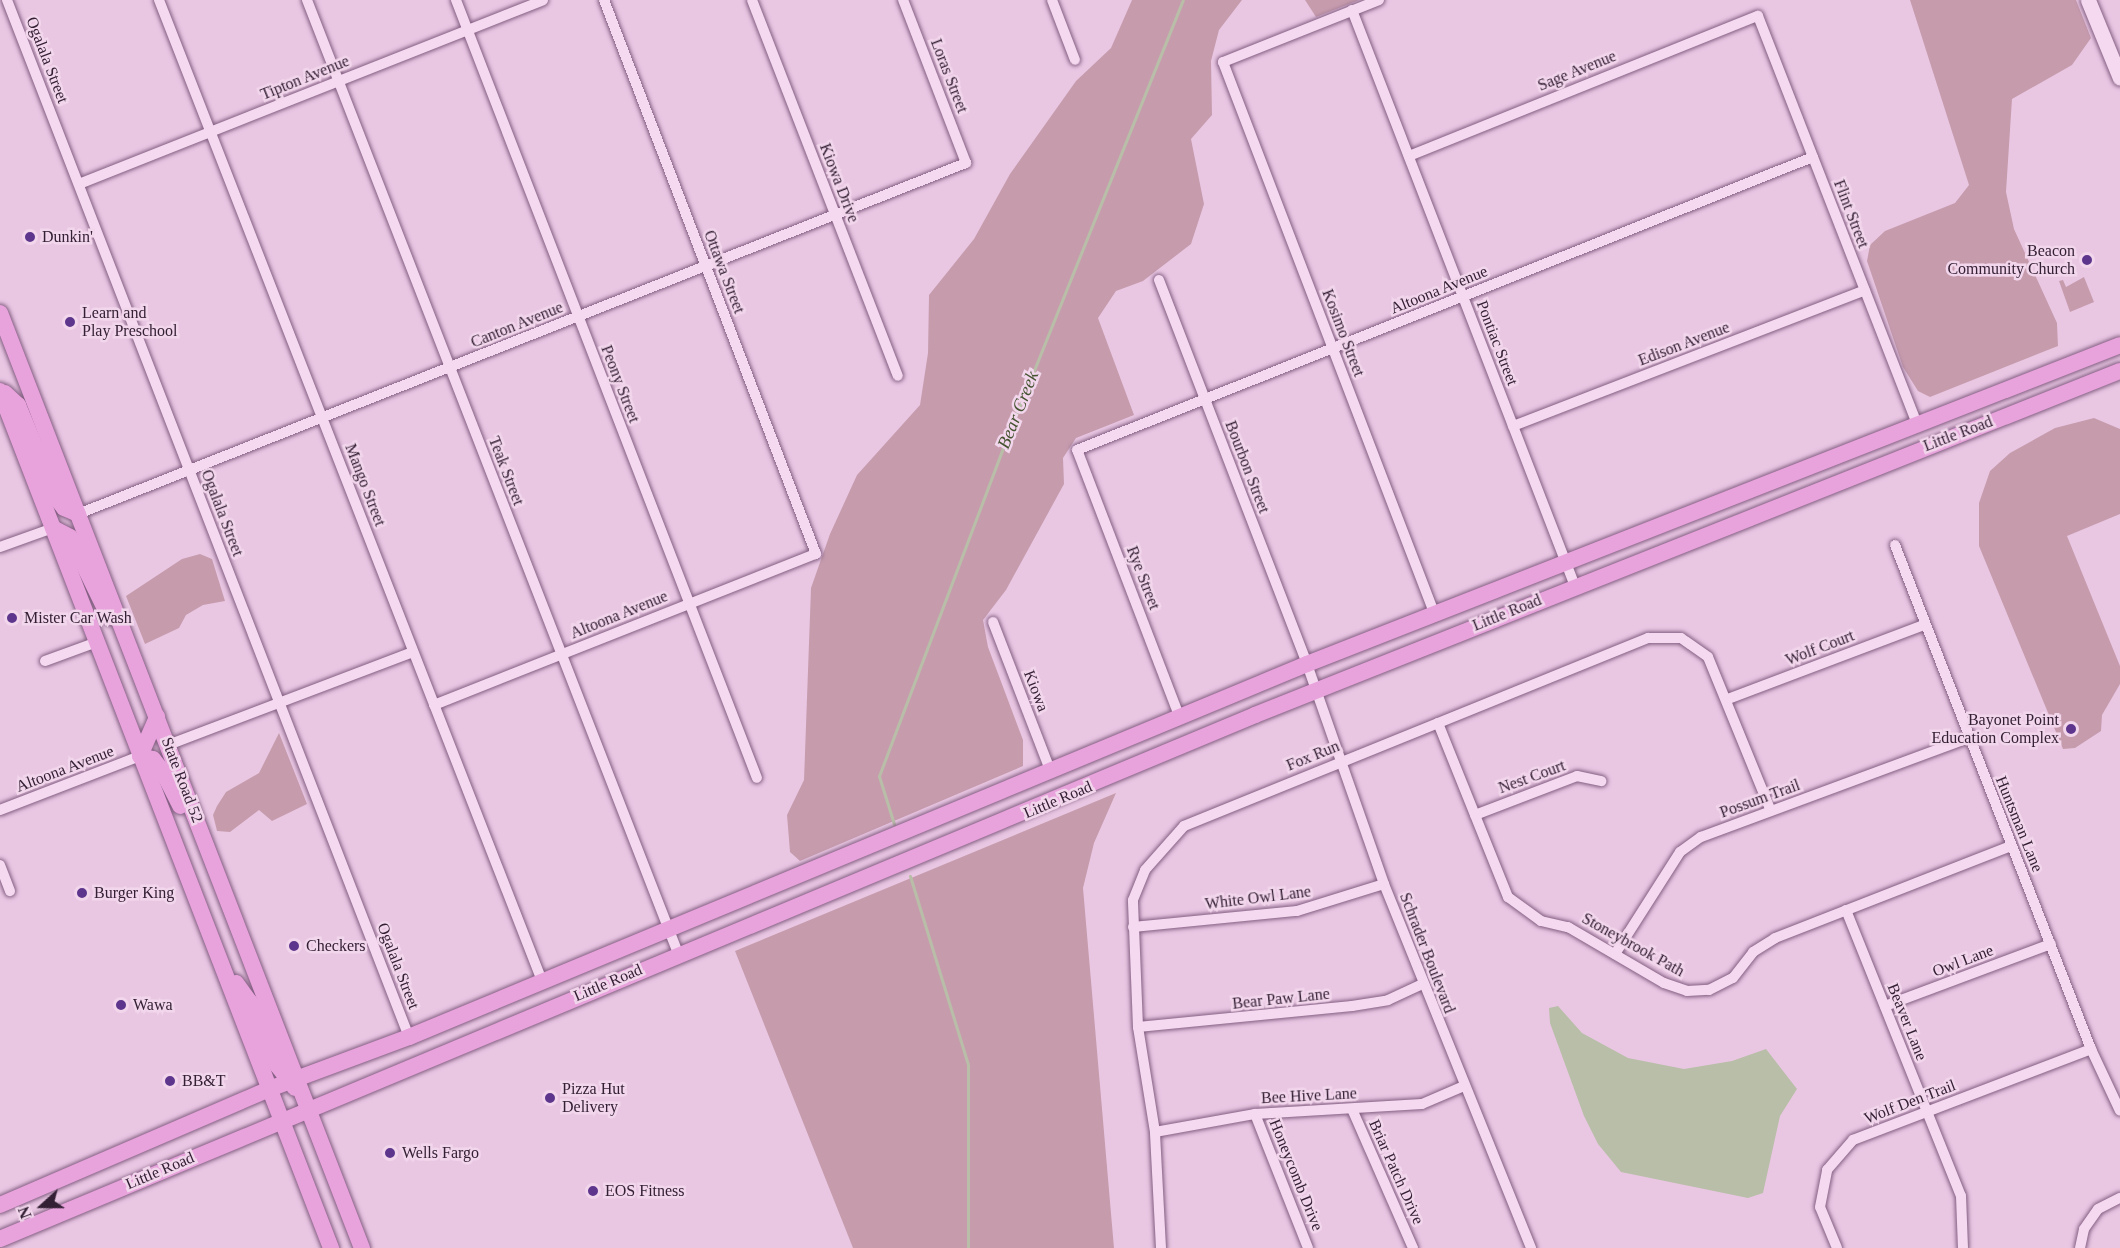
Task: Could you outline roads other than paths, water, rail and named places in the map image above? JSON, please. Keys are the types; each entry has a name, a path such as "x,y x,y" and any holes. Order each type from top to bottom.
{"main road":[{"name":"State Road 52","path":"0,313 210,852 294,1079 310,1108 362,1248"},
{"name":"Little Road","path":"0,1205 272,1088 409,1037 1307,664 2120,345"},
{"name":"Little Road","path":"0,1239 678,953 1314,692 1575,586 2120,371"},
{"name":"State Road 52","path":"0,390 140,756 272,1088 331,1248"},
{"path":"0,390 18,405 57,499 64,508 78,514"},
{"path":"53,528 70,537 90,584 135,661"},
{"path":"157,717 140,756 153,759 163,772 192,832 210,852"},
{"path":"224,967 250,1002 277,1065 294,1079"}],"street":[{"name":"Ogalala Street","path":"7,0 409,1037"},
{"name":"Mango Street","path":"159,0 542,981"},
{"name":"Teak Street","path":"307,0 678,953"},
{"name":"Peony Street","path":"456,0 757,778"},
{"name":"Tipton Avenue","path":"79,184 543,0"},
{"name":"Ottawa Street","path":"604,0 816,554"},
{"name":"Kiowa Drive","path":"752,0 898,376"},
{"name":"Loras Street","path":"903,0 966,163"},
{"path":"1052,0 1075,60"},
{"path":"1352,10 1379,0"},
{"path":"2088,0 2120,78"},
{"name":"Kosimo Street","path":"1352,10 1223,62 1435,615"},
{"name":"Pontiac Street","path":"1352,10 1575,586"},
{"name":"Sage Avenue","path":"1409,156 1758,16"},
{"name":"Flint Street","path":"1758,16 1917,424"},
{"name":"Altoona Avenue","path":"1077,450 1813,157"},
{"name":"Canton Avenue","path":"78,514 966,163"},
{"name":"Bourbon Street","path":"1160,280 1307,664"},
{"name":"Edison Avenue","path":"1513,426 1865,290"},
{"name":"Rye Street","path":"1077,450 1180,718"},
{"path":"0,547 53,528"},
{"name":"Huntsman Lane","path":"1894,545 2091,1049 2120,1111"},
{"name":"Altoona Avenue","path":"434,705 816,554"},
{"name":"Kiowa","path":"993,622 1051,772"},
{"name":"Wolf Court","path":"1728,699 1924,624"},
{"name":"Fox Run","path":"1161,1248 1155,1132 1138,1027 1133,900 1145,870 1184,826 1338,761 1647,639 1681,638 1708,657 1728,699 1771,811"},
{"path":"45,662 97,642"},
{"path":"168,745 413,652"},
{"name":"Schrader Boulevard","path":"1307,664 1314,692 1338,761 1384,884 1530,1248"},
{"name":"Stoneybrook Path","path":"1438,723 1508,897 1520,909 1568,927 1664,983 1687,991 1709,990 1733,978 1754,952 1775,938 2011,846"},
{"name":"Possum Trail","path":"1615,954 1680,852 1701,837 1968,738"},
{"name":"Altoona Avenue","path":"0,810 140,756"},
{"name":"Nest Court","path":"1475,815 1577,776 1601,781"},
{"path":"0,865 10,891"},
{"name":"White Owl Lane","path":"1133,927 1297,911 1384,884"},
{"name":"Beaver Lane","path":"1846,910 1961,1196 1964,1248"},
{"name":"Owl Lane","path":"1885,1006 2051,944"},
{"name":"Bear Paw Lane","path":"1138,1027 1370,1003 1423,984"},
{"name":"Wolf Den Trail","path":"1837,1248 1820,1207 1827,1170 1853,1140 2091,1049"},
{"name":"Bee Hive Lane","path":"1155,1132 1255,1114 1422,1104 1464,1086"},
{"name":"Briar Patch Drive","path":"1352,1109 1413,1248"},
{"name":"Honeycomb Drive","path":"1255,1114 1308,1248"},
{"path":"2080,1248 2084,1229 2098,1209 2120,1198"}],"waterway":[{"name":"Bear Creek","path":"894,824 879,776 1010,430 1183,0"},
{"path":"910,876 968,1065 968,1248"}],"place":[{"name":"Dunkin'","path":"30,237"},
{"name":"Beacon Community Church","path":"2087,260"},
{"name":"Learn and Play Preschool","path":"70,322"},
{"name":"Mister Car Wash","path":"12,618"},
{"name":"Bayonet Point Education Complex","path":"2071,729"},
{"name":"Burger King","path":"82,893"},
{"name":"Checkers","path":"294,946"},
{"name":"Wawa","path":"121,1005"},
{"name":"BB&T","path":"170,1081"},
{"name":"Pizza Hut Delivery","path":"550,1098"},
{"name":"Wells Fargo","path":"390,1153"},
{"name":"EOS Fitness","path":"593,1191"}]}
